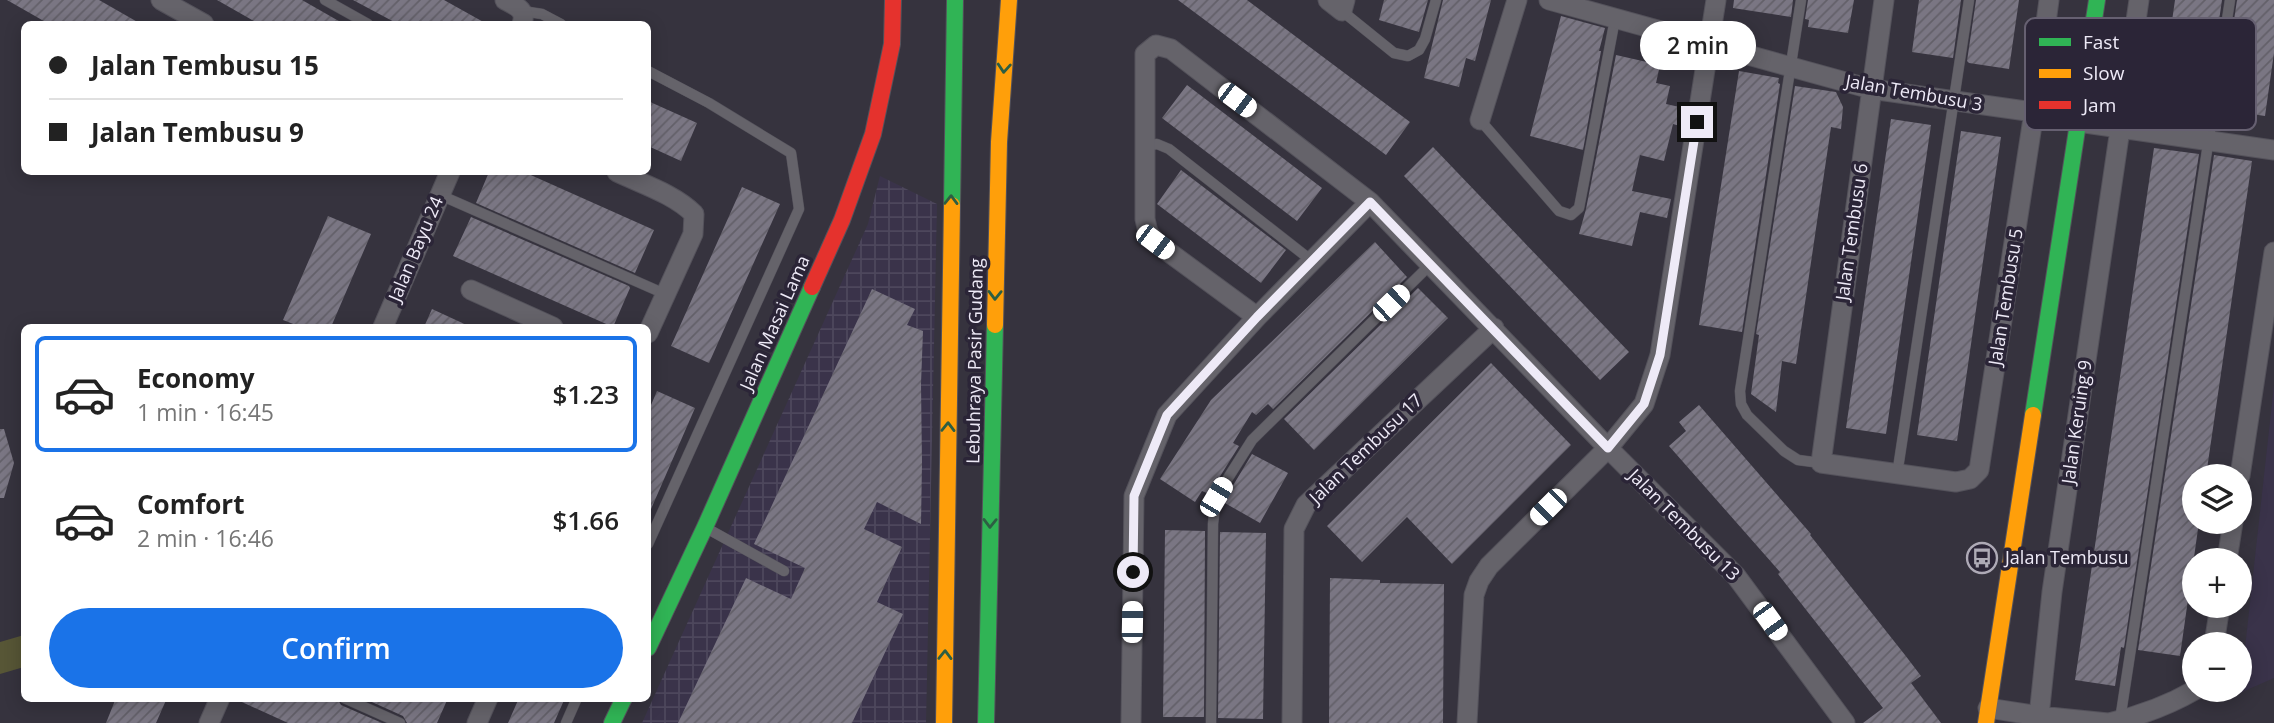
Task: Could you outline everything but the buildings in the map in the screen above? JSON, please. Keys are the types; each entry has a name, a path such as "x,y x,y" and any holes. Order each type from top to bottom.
{"main road":[{"name":"Jalan Masai Lama","path":"651,642 842,220 859,175 873,134 892,44 893,0"},
{"name":"Lebuhraya Pasir Gudang","path":"944,723 954,0"},
{"name":"Lebuhraya Pasir Gudang","path":"986,723 999,142 1009,0"},
{"path":"2094,18 2097,0"},
{"path":"1987,715 2077,130"},
{"path":"612,723 622,702"}],"street":[{"path":"161,0 199,21"},
{"path":"1480,120 1517,0"},
{"name":"Jalan Tembusu 3","path":"1549,0 1871,89 2025,111"},
{"path":"1467,723 1474,596 1479,581 1489,566 1608,448 1644,404 1660,355 1716,0"},
{"name":"Jalan Tembusu 6","path":"1821,463 1884,0"},
{"name":"Jalan Tembusu 5","path":"2047,18 2049,0"},
{"name":"Jalan Keruing 9","path":"2136,18 2139,0"},
{"name":"Jalan Tembusu 13","path":"1145,146 1145,54 1156,45 1171,48 1370,202 1608,448 1737,576 1845,723"},
{"name":"Jalan Tembusu 5","path":"1897,475 1956,482 1970,478 1979,470 2031,130"},
{"name":"Jalan Keruing 9","path":"2039,716 2052,592 2120,130"},
{"name":"Jalan Tembusu 3","path":"2140,130 2274,150"},
{"path":"1145,146 1145,219 1148,232 1155,242 1257,317"},
{"name":"Jalan Bayu 24","path":"384,324 449,175"},
{"path":"623,175 675,199 694,214 693,234 651,326"},
{"path":"1130,723 1134,496 1167,415 1257,317 1370,202"},
{"path":"2242,464 2274,252"},
{"path":"471,290 546,324"},
{"name":"Jalan Tembusu 17","path":"1292,723 1294,529 1306,505 1493,328"},
{"path":"1821,463 1897,475"},
{"path":"1987,715 2112,722 2132,718 2182,696"},
{"path":"209,723 218,702"},
{"path":"477,723 486,702"}],"lane":[{"path":"325,0 363,21"},
{"path":"1338,4 1394,53 1408,55 1419,50 1425,39 1436,0"},
{"path":"1801,0 1740,391 1741,404 1747,415 1784,451 1798,460 1821,463"},
{"path":"1897,475 1969,0"},
{"path":"2227,18 2230,0"},
{"path":"518,13 542,14 555,21"},
{"path":"1480,120 1559,211 1571,215 1579,208 1615,19"},
{"path":"651,73 709,103 791,153 799,209 651,537"},
{"path":"2112,722 2210,130"},
{"path":"1145,146 1157,144 1169,149 1312,261"},
{"path":"440,195 665,295"},
{"path":"1211,723 1213,524 1216,497 1252,440 1431,264"},
{"path":"705,527 785,571"},
{"path":"353,702 400,723"},
{"path":"566,723 575,702"}],"shaded area":[{"path":"880,176 937,204 926,723 642,723 868,224"},
{"path":"2274,385 2274,678 2252,688 2252,632 2247,632 2248,618 2252,618 2252,584"},
{"path":"21,636 21,668 0,674 0,642"}],"traffic: fast":[{"path":"952,205 955,0"},
{"path":"2094,18 2097,0"},
{"path":"2033,415 2077,130"},
{"path":"651,642 812,287"},
{"path":"986,723 995,325"},
{"path":"612,723 622,702"}],"traffic: slow":[{"path":"995,325 999,142 1009,0"},
{"path":"944,723 952,205"},
{"path":"1986,723 2033,415"}],"traffic: jam":[{"path":"812,287 842,220 873,134 892,44 893,0"}],"place":[{"name":"Jalan Tembusu","path":"1982,558"}],"route":[{"path":"1133,572 1134,496 1167,415 1257,317 1370,202 1608,448 1644,404 1660,355 1697,122"}]}
